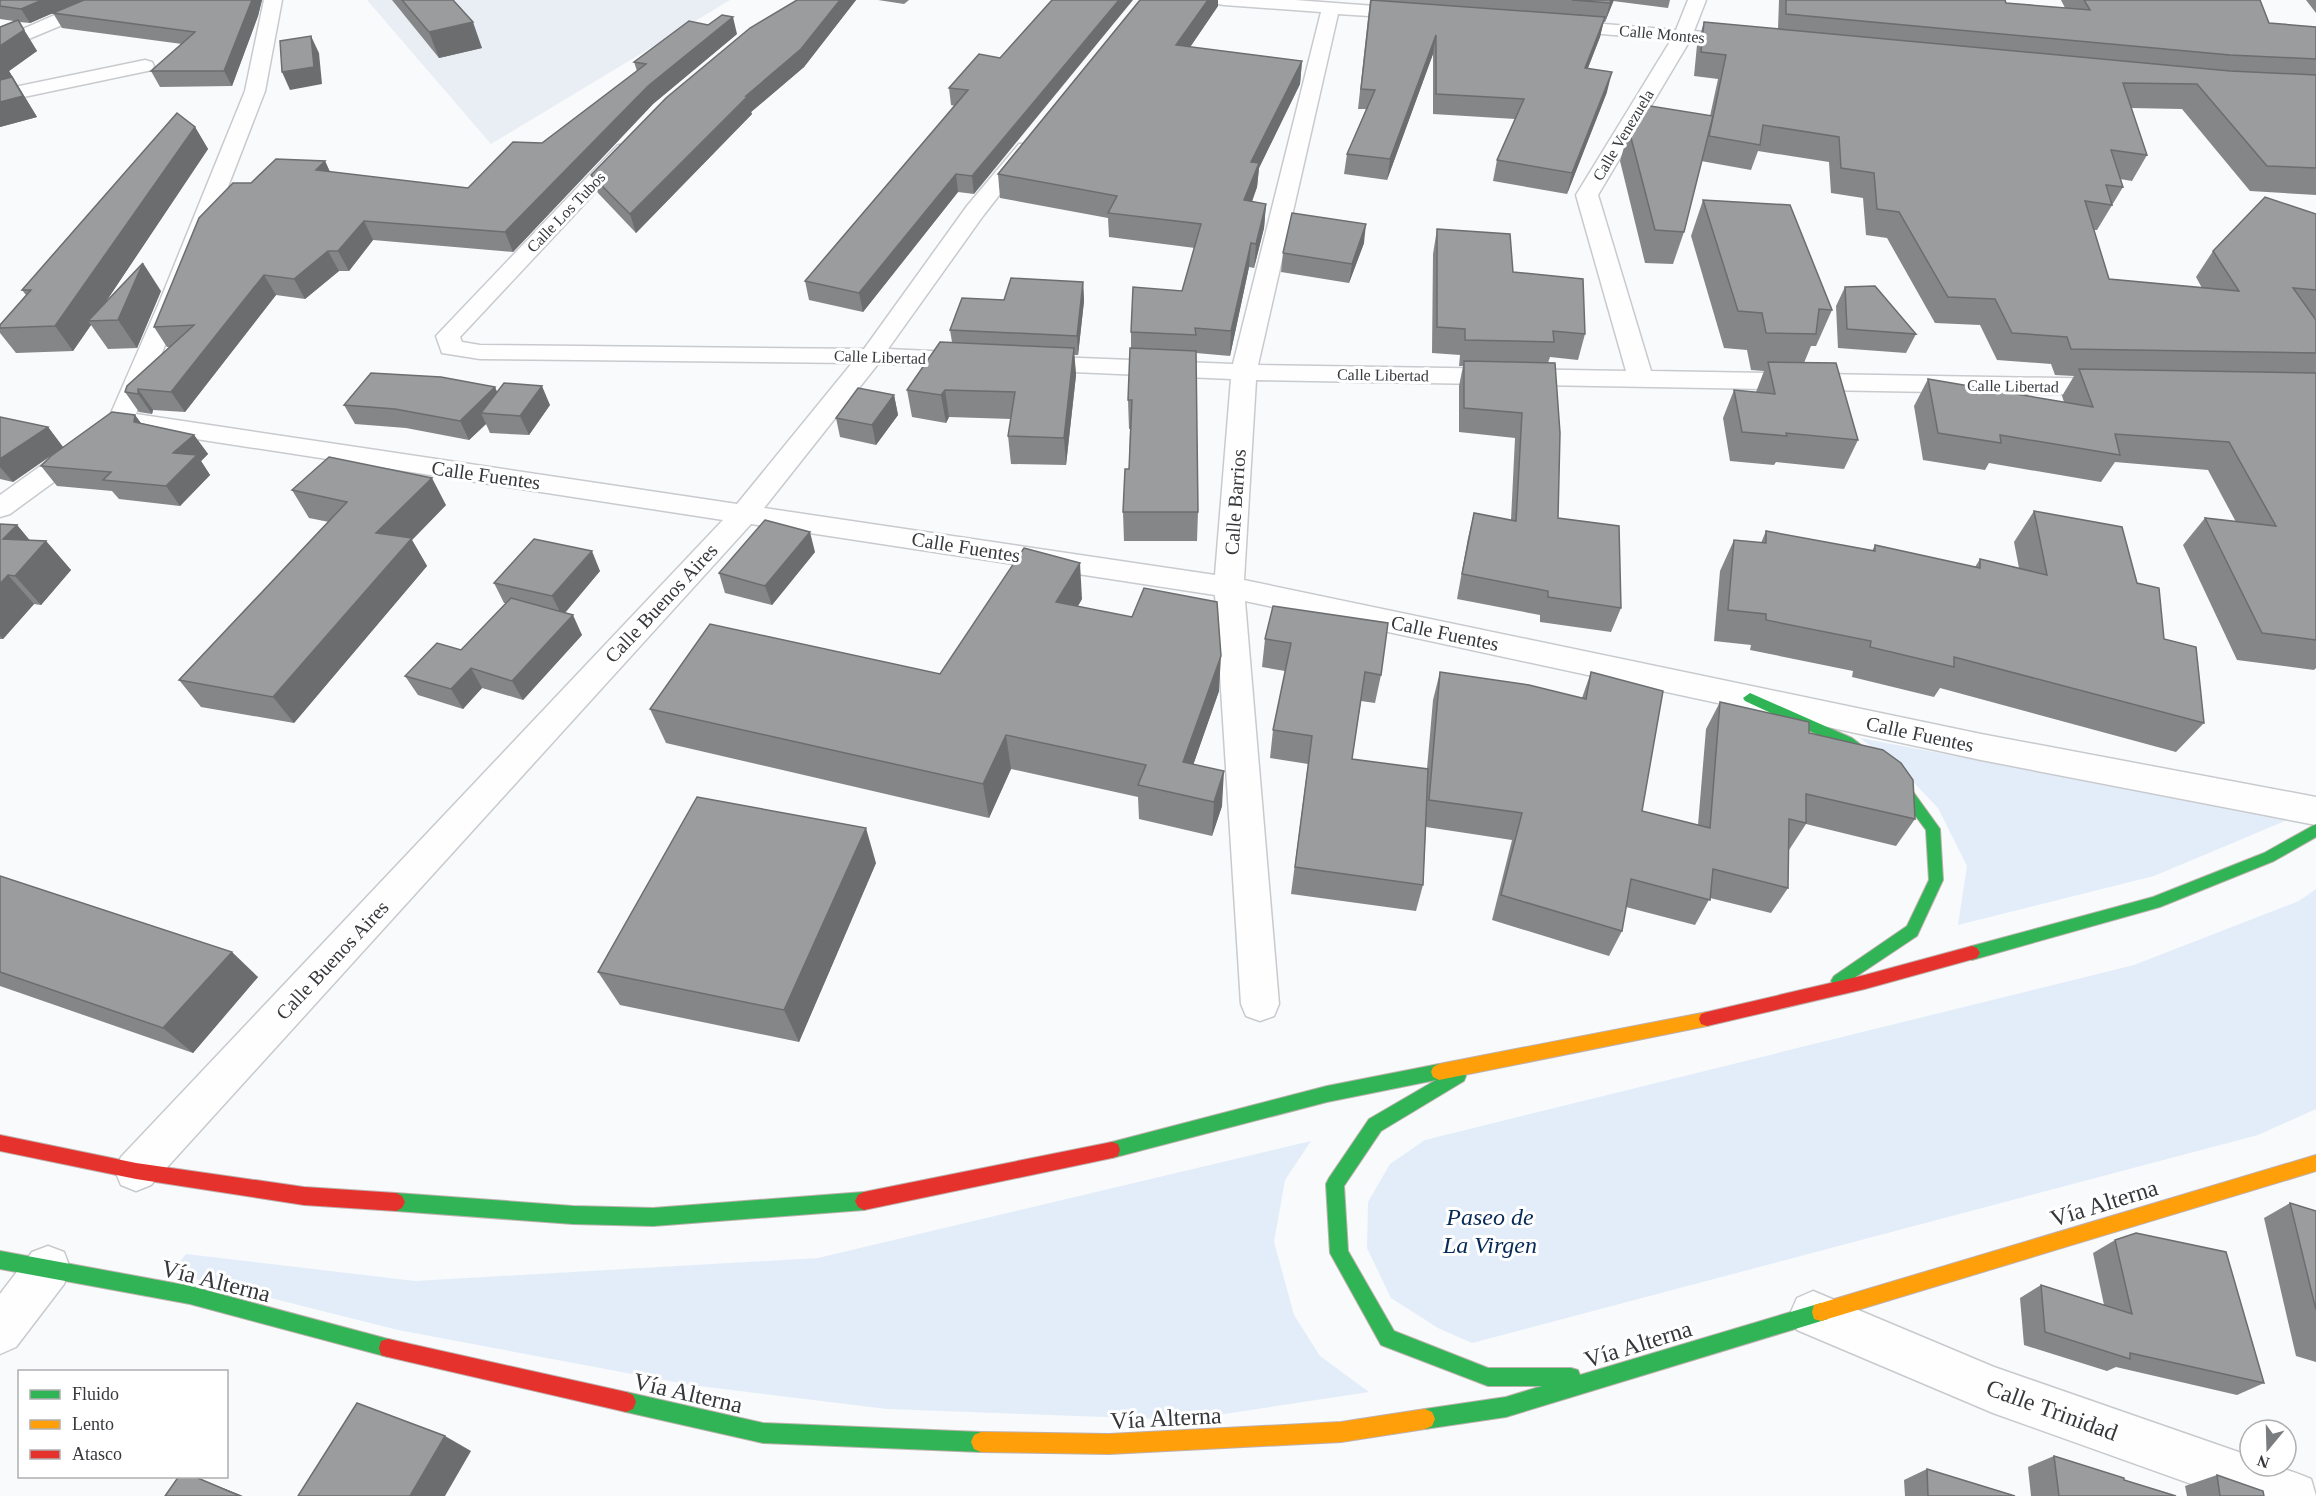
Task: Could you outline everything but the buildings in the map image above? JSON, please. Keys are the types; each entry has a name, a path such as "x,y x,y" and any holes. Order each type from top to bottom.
{"highway":[{"path":"1750,698 1847,742 1896,779 1933,829 1936,880 1912,931 1823,992"},
{"path":"0,1143 136,1171 304,1196 573,1215 653,1217 870,1201 1084,1157 1327,1094 1674,1027 1823,992 2155,903 2269,857 2316,830"},
{"path":"1477,1065 1375,1125 1335,1184 1339,1253 1388,1338 1488,1377 1603,1378"},
{"name":"Vía Alterna","path":"0,1260 190,1296 402,1353 762,1433 942,1442 1109,1444 1341,1432 1506,1407 2316,1163"}],"street":[{"path":"0,46 101,0"},
{"path":"0,508 121,420 171,303 255,91 273,0"},
{"path":"1224,0 1430,15"},
{"name":"Calle Venezuela","path":"1641,380 1587,195 1683,36 1697,0"},
{"name":"Calle Barrios","path":"1260,1005 1228,587 1244,372 1330,9"},
{"name":"Calle Montes","path":"1533,23 1766,44"},
{"path":"0,96 145,66"},
{"name":"Calle Buenos Aires","path":"136,1171 745,513 871,356 975,211 1041,128"},
{"name":"Calle Los Tubos","path":"451,348 448,336 637,136"},
{"name":"Calle Libertad","path":"451,348 480,352 871,356 1244,372 2138,387"},
{"name":"Calle Fuentes","path":"121,420 1228,587 1981,747 2316,811"},
{"path":"0,1331 48,1268"},
{"name":"Calle Trinidad","path":"1813,1314 1993,1389 2294,1496"}],"shaded area":[{"path":"367,0 730,0 491,144"}],"green space":[{"path":"1860,738 2290,819 2154,876 1958,925 1967,866 1938,808 1899,767"},
{"name":"Paseo de La Virgen","path":"2316,889 2316,1109 2258,1135 1472,1343 1438,1328 1391,1298 1367,1248 1368,1202 1390,1164 1425,1140 2134,965 2299,901"},
{"path":"1311,1141 1285,1180 1274,1242 1294,1315 1320,1356 1369,1392 1185,1420 887,1409 691,1385 398,1330 171,1273 186,1254 415,1281 818,1258"}],"traffic: fast":[{"path":"1750,698 1847,742 1896,779 1933,829 1936,880 1912,931 1839,981"},
{"path":"1972,953 2155,903 2269,857 2316,830"},
{"path":"1112,1150 1327,1094 1439,1072"},
{"path":"1458,1076 1375,1125 1335,1184 1339,1253 1388,1338 1488,1377 1571,1377"},
{"path":"396,1202 573,1215 653,1217 864,1201"},
{"path":"0,1260 190,1295 388,1348"},
{"path":"1425,1419 1506,1407 1821,1312"},
{"path":"626,1402 763,1433 981,1442"}],"traffic: slow":[{"path":"1439,1072 1707,1019"},
{"path":"1821,1312 2316,1163"},
{"path":"981,1442 1109,1444 1341,1432 1425,1419"}],"traffic: jam":[{"path":"1707,1019 1865,982 1972,953"},
{"path":"0,1143 136,1171 304,1196 396,1202"},
{"path":"864,1201 1112,1150"},
{"path":"388,1348 626,1402"}]}
